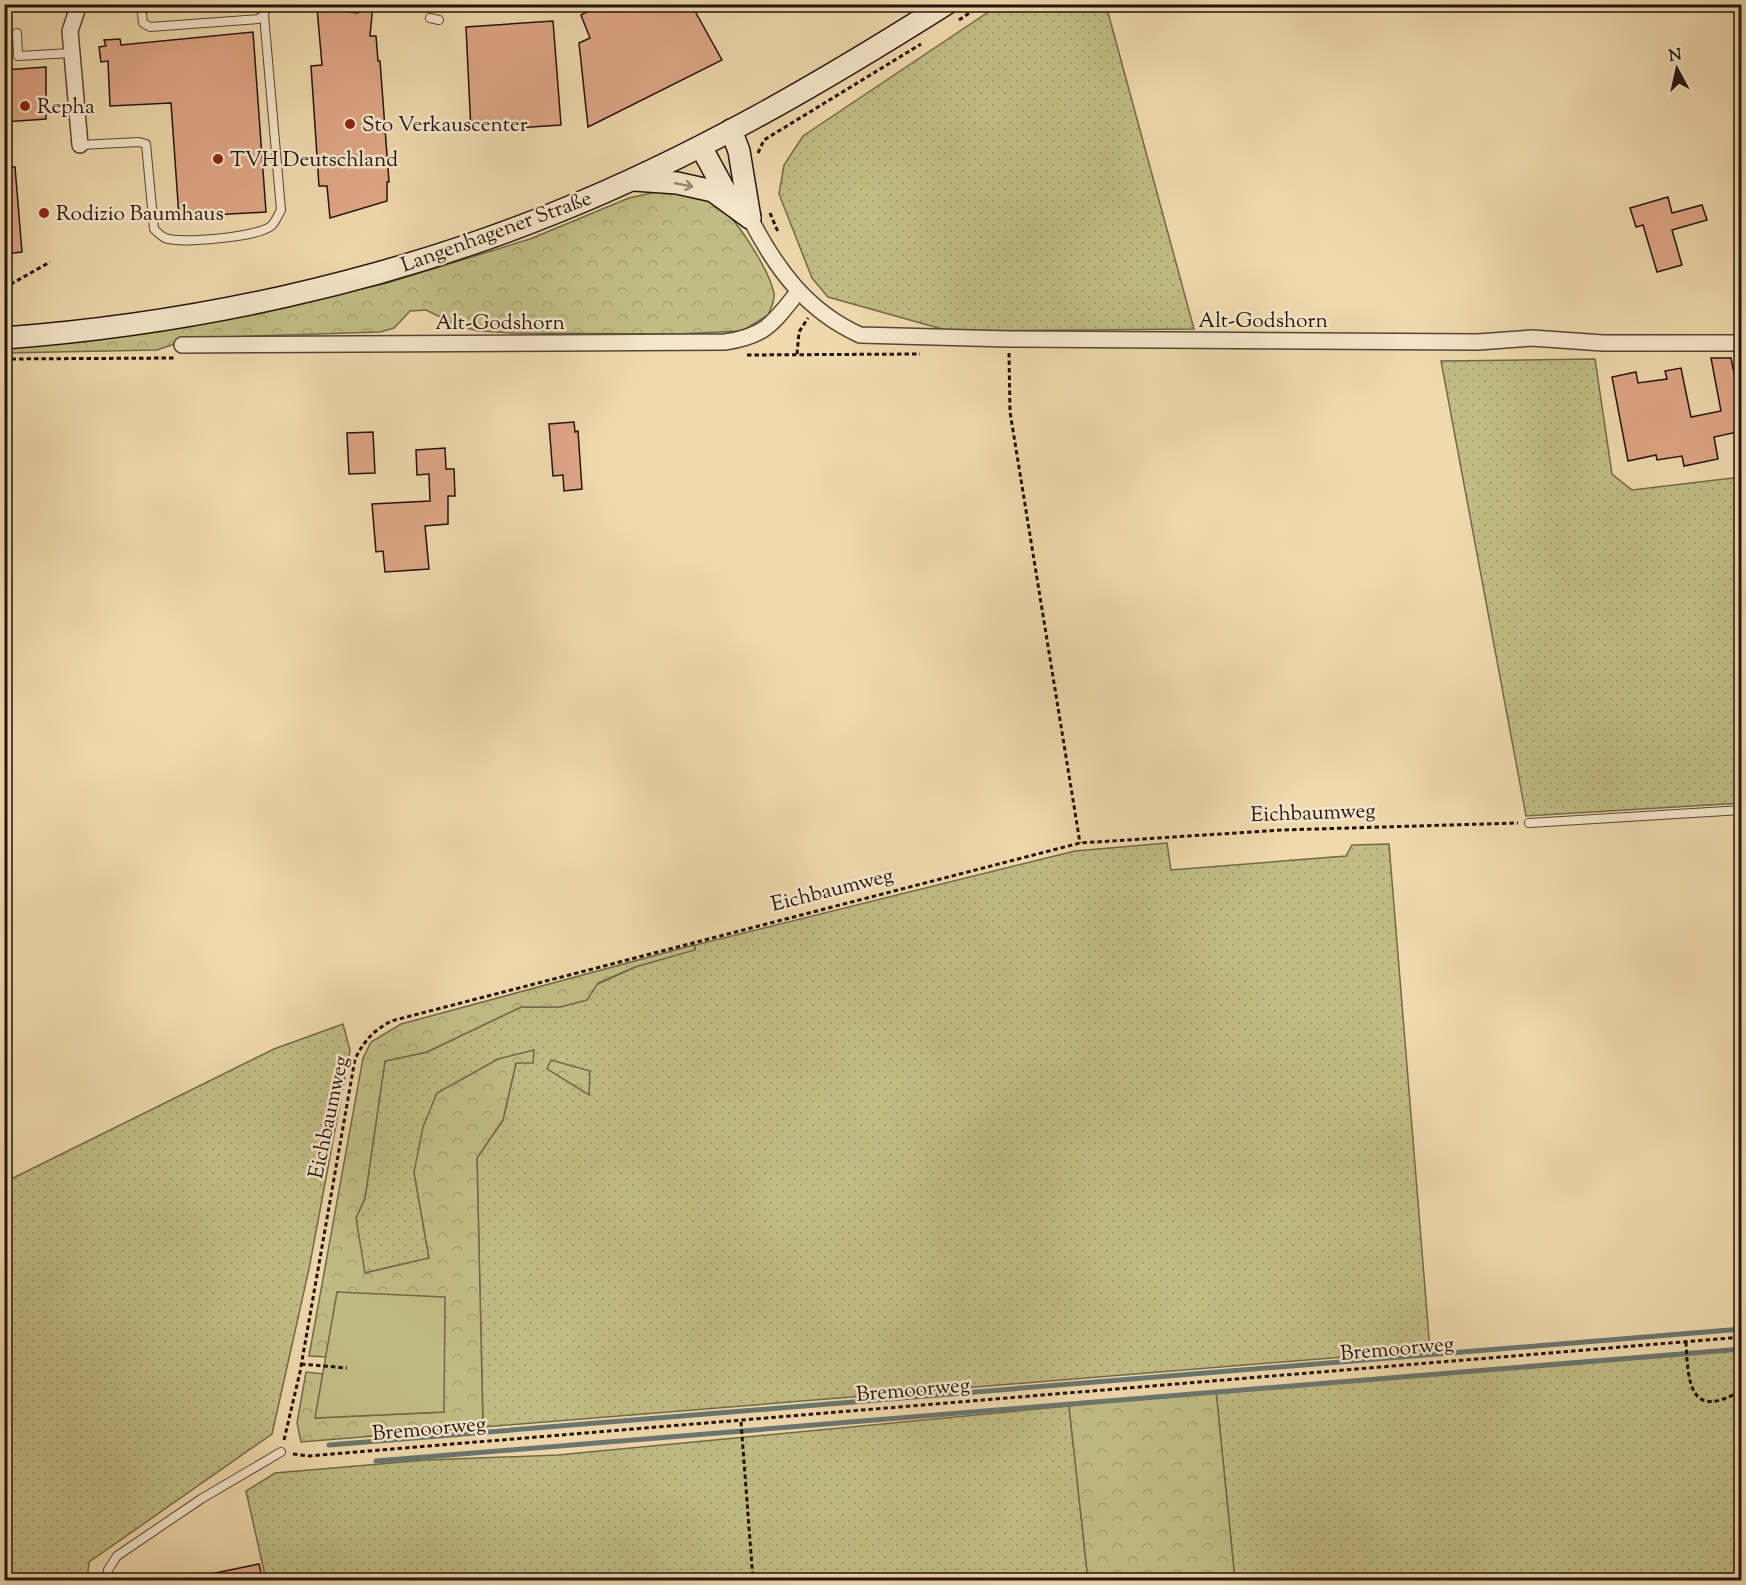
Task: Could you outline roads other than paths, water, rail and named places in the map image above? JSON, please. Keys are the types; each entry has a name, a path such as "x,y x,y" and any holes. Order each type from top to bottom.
{"main road":[{"name":"Langenhagener Straße","path":"4,338 160,321 259,302 385,270 479,241 556,213 701,147 950,14"},
{"path":"731,130 740,151 750,210"},
{"path":"701,147 750,210"},
{"path":"630,180 676,183 713,191 750,210"}],"street":[{"path":"78,4 70,31 80,145"},
{"name":"Alt-Godshorn","path":"750,210 768,254 798,292 814,308 838,325 860,334 1009,339 1478,342 1532,338 1604,343 1742,343"},
{"name":"Alt-Godshorn","path":"182,345 725,342 749,338 771,325 798,292"}],"lane":[{"path":"141,4 143,23 146,26 198,20 258,20 264,15"},
{"path":"80,145 139,142 146,144 154,229 164,238 182,240 216,237 257,232 272,226 281,210 264,15 266,4"},
{"path":"430,18 439,20"},
{"path":"17,33 18,56 72,53"},
{"path":"1529,823 1742,810"},
{"path":"107,1581 108,1570 117,1556 201,1499 281,1452"}],"waterway":[{"path":"329,1445 1742,1329"},
{"path":"376,1461 1742,1349"}],"place":[{"name":"Repha","path":"25,106"},
{"name":"Sto Verkauscenter","path":"350,124"},
{"name":"TVH Deutschland","path":"218,159"},
{"name":"Rodizio Baumhaus","path":"44,213"}]}
